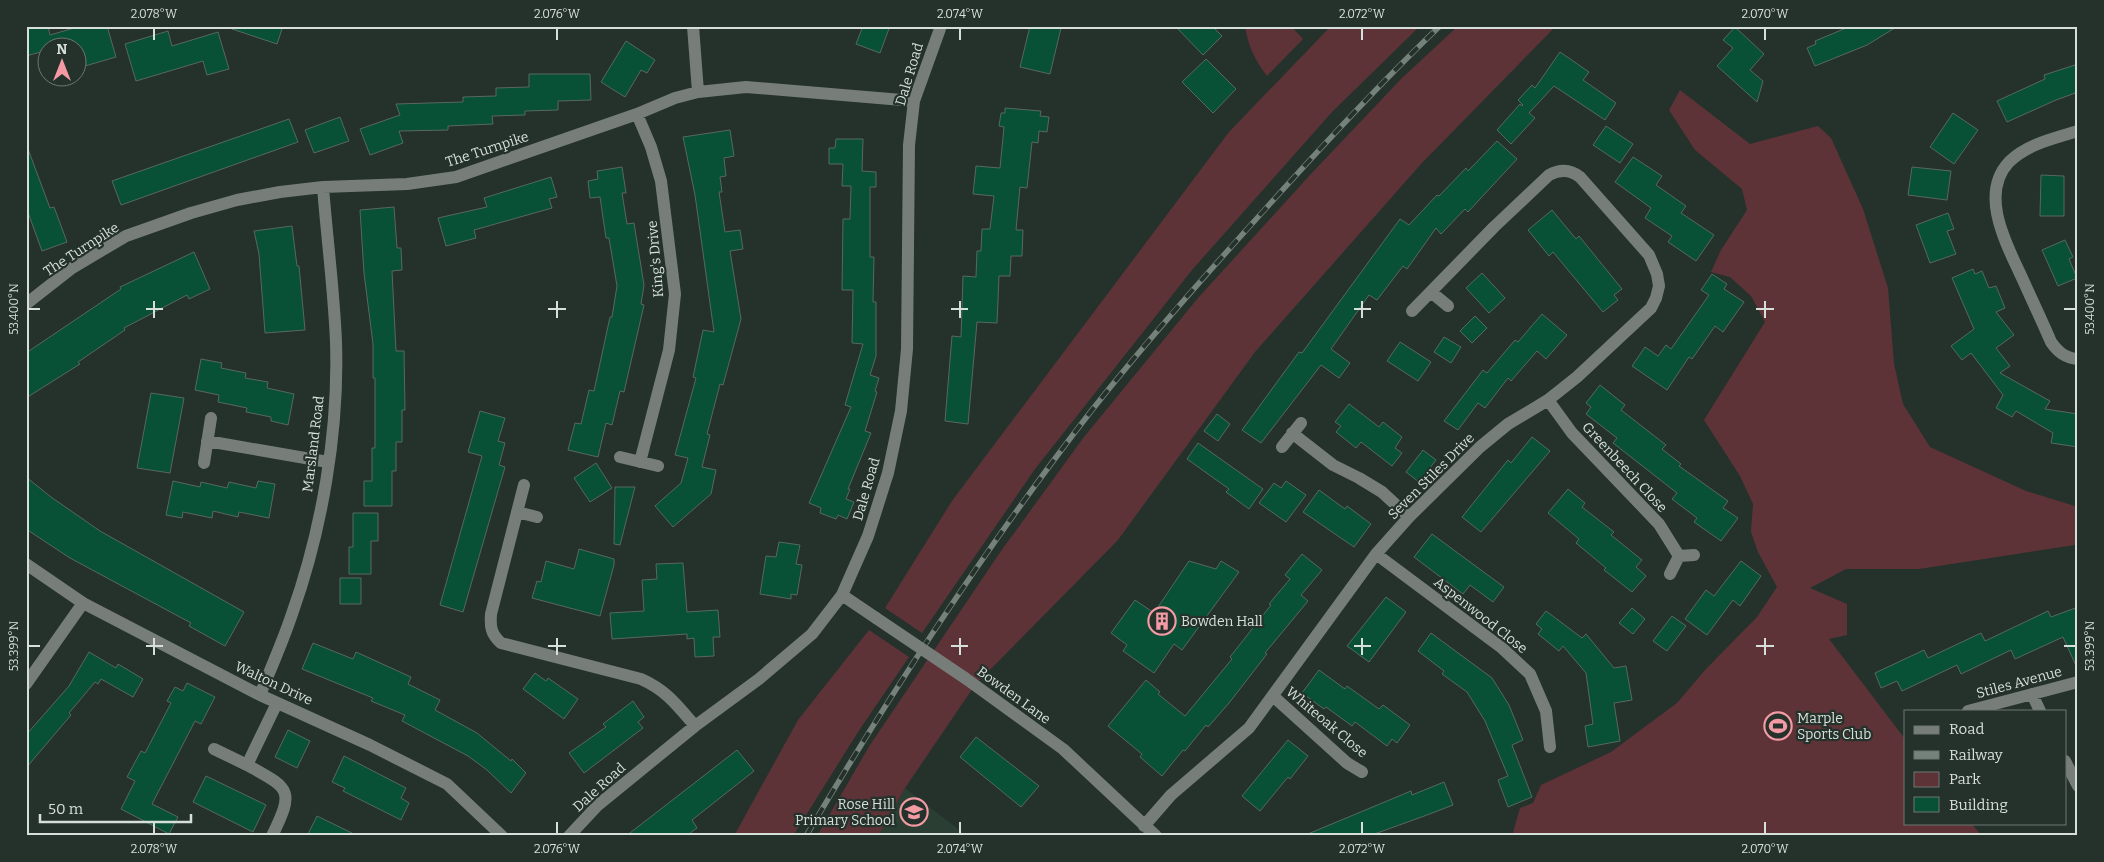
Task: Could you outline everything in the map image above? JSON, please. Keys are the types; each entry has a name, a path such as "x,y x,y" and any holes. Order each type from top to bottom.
{"street":[{"path":"693,26 698,92"},
{"name":"Dale Road","path":"568,836 598,804 695,726 759,679 812,634 842,595 868,536 888,473 901,411 907,349 908,145 914,101 940,26"},
{"name":"The Turnpike","path":"28,298 72,268 126,236 191,213 237,200 323,188 408,184 456,177 637,114 675,98 698,92 746,87 914,101"},
{"name":"King's Drive","path":"637,114 651,147 660,181 669,235 675,294 669,350 640,462"},
{"path":"2078,131 2042,142 2023,152 2009,163 1999,178 1996,198 1998,216 2004,235 2051,342 2058,352 2072,359 2078,359"},
{"name":"Seven Stiles Drive","path":"1144,826 1171,795 1249,728 1376,554 1409,517 1480,447 1508,424 1548,400 1578,377 1651,308 1659,286 1657,274 1649,254 1580,177 1566,165 1549,175 1494,227 1412,312"},
{"name":"Marsland Road","path":"260,695 295,604 318,527 328,462 334,409 336,343 323,188"},
{"path":"1430,292 1448,306"},
{"name":"Greenbeech Close","path":"1548,400 1572,433 1659,524 1679,556"},
{"path":"204,463 211,418"},
{"path":"1282,447 1301,423"},
{"path":"1292,433 1333,465 1382,492 1409,517"},
{"path":"207,442 328,462"},
{"path":"620,457 658,466"},
{"path":"524,485 491,614 490,625 493,636 501,643 649,682 670,696 695,726"},
{"path":"517,512 537,517"},
{"name":"Aspenwood Close","path":"1376,554 1502,648 1530,674 1546,711 1550,747"},
{"path":"1670,574 1679,556 1694,555"},
{"name":"Walton Drive","path":"26,564 83,603 260,695 370,745 446,784 502,836"},
{"name":"Bowden Lane","path":"842,595 964,678 1063,749 1156,836"},
{"path":"26,684 83,603"},
{"name":"Stiles Avenue","path":"1972,710 2078,682"},
{"path":"2032,694 2040,710"},
{"name":"Whiteoak Close","path":"1273,696 1347,763 1362,772"},
{"path":"247,765 277,702"},
{"path":"214,749 276,781 282,787 286,794 285,809 272,836"},
{"path":"2066,763 2078,786"}],"shaded area":[{"name":"Rose Hill Primary School","path":"905,788 967,836 878,836"}],"green space":[{"path":"1245,26 1291,26 1303,39 1267,76 1253,52"},
{"path":"1331,26 1420,26 1332,112 1192,270 1035,469 922,633 885,608 952,501 1229,132"},
{"path":"1458,26 1556,26 1421,164 1255,352 1118,540 975,685 905,788 878,836 817,836 870,745 1001,551 1084,437 1198,298 1401,79"},
{"path":"1680,90 1750,144 1818,126 1831,138 1863,209 1888,288 1894,364 1903,404 1930,447 2026,491 2078,507 2078,536 2075,545 1919,569 1846,569 1810,588 1847,604 1847,635 1829,639 1904,738 1904,824 1972,824 1982,836 1512,836 1520,808 1533,803 1541,785 1611,752 1677,703 1705,670 1757,617 1777,587 1758,552 1751,532 1753,504 1740,476 1704,420 1765,322 1751,296 1730,277 1711,272 1721,250 1747,210 1742,189 1695,150 1669,110"},
{"path":"869,630 909,657 858,732 793,836 734,836 798,720"}],"building":[{"path":"26,26 48,26 50,35 81,26 107,26 116,57 88,65 88,38 38,38 38,53 26,56"},
{"path":"232,26 283,26 277,44 232,29"},
{"path":"863,26 890,26 880,53 856,44"},
{"path":"1030,26 1061,28 1050,74 1020,67"},
{"path":"1175,26 1212,26 1222,36 1203,55"},
{"path":"1851,26 1898,26 1867,45 1815,66 1807,48 1816,44 1815,41"},
{"path":"1735,27 1764,54 1750,70 1763,81 1757,102 1717,66 1733,48 1723,40"},
{"path":"168,31 172,46 218,32 229,69 207,75 203,61 136,81 125,44"},
{"path":"626,41 655,60 647,73 641,70 625,97 601,82"},
{"path":"1560,52 1589,72 1583,80 1616,103 1605,120 1554,86 1529,113 1535,118 1511,144 1497,130 1520,104 1523,105 1518,100 1532,85 1535,88"},
{"path":"1206,59 1236,89 1213,113 1182,82"},
{"path":"2078,64 2078,92 2007,122 1997,101 2045,79 2044,75"},
{"path":"529,74 590,74 591,100 558,101 558,110 525,111 525,115 492,116 493,124 448,126 448,130 399,131 403,143 370,155 360,129 400,115 396,104 463,102 463,97 496,96 496,88 529,87"},
{"path":"1005,108 1041,111 1040,116 1049,117 1047,132 1039,131 1038,143 1032,142 1027,188 1020,187 1016,230 1023,230 1022,256 1011,256 1010,276 999,276 997,323 977,322 968,424 945,421 952,336 961,337 963,276 976,277 977,251 981,251 982,229 990,229 994,196 973,194 976,166 1000,168 1004,127 999,126 1001,113 1005,113"},
{"path":"1953,113 1978,130 1954,164 1930,147"},
{"path":"340,117 349,141 314,153 305,130"},
{"path":"289,119 298,142 121,205 112,181"},
{"path":"1606,126 1633,144 1620,163 1593,145"},
{"path":"730,130 734,156 724,158 726,176 720,177 722,192 719,192 725,232 740,230 743,249 730,251 741,319 723,385 720,384 707,434 710,435 702,467 716,470 711,494 673,527 655,506 681,483 688,458 675,455 696,378 693,377 703,330 714,332 695,195 683,137"},
{"path":"836,139 863,139 862,171 876,172 876,187 870,187 870,257 874,257 873,302 876,302 876,356 870,375 879,378 875,391 877,392 865,431 871,433 848,489 850,489 846,499 854,502 847,519 838,515 836,519 820,513 821,508 809,503 851,407 845,405 863,344 852,343 853,290 842,290 843,219 850,219 851,186 842,186 843,164 829,164 829,148 835,148"},
{"path":"1497,141 1517,159 1468,212 1465,209 1441,234 1436,228 1407,269 1403,266 1377,300 1369,295 1331,349 1350,363 1339,378 1321,365 1261,443 1242,430 1299,352 1302,353 1400,219 1409,225 1437,195 1439,196 1466,168 1468,171"},
{"path":"28,149 50,208 54,207 67,242 42,251 26,207 26,150"},
{"path":"1633,157 1662,176 1656,185 1686,206 1681,213 1714,235 1696,261 1668,242 1672,236 1645,218 1651,208 1615,182"},
{"path":"622,167 626,193 622,193 627,224 634,223 644,285 641,304 644,305 624,392 620,391 612,425 606,423 598,457 568,450 575,423 581,424 589,390 594,391 610,317 612,317 617,286 609,238 606,238 600,197 590,198 588,181 598,179 597,171"},
{"path":"1912,167 1951,171 1947,200 1908,195"},
{"path":"2041,175 2064,176 2064,216 2040,216"},
{"path":"551,177 557,197 549,199 552,208 474,230 476,238 446,246 438,218 487,207 484,198"},
{"path":"394,207 397,248 401,248 402,270 392,271 396,351 404,351 405,410 402,410 402,442 396,442 396,471 392,471 392,506 364,506 364,481 372,481 372,448 375,448 375,378 373,378 373,344 364,273 360,210"},
{"path":"1552,210 1576,239 1579,236 1622,289 1614,295 1618,300 1603,312 1553,252 1549,256 1528,230"},
{"path":"1948,213 1954,229 1947,231 1956,254 1930,263 1916,225"},
{"path":"292,226 297,266 299,266 305,330 265,333 259,254 254,231"},
{"path":"2065,240 2073,257 2069,259 2077,278 2058,286 2042,250"},
{"path":"194,252 210,289 189,299 187,295 124,328 125,330 78,362 80,364 26,398 26,353 121,289 120,287"},
{"path":"1973,269 1975,274 1982,271 1989,288 1996,286 2005,308 1996,312 2014,335 1996,348 2010,366 2000,373 2050,401 2045,409 2078,414 2078,447 2051,443 2053,433 2016,411 2012,417 1996,408 2003,395 1971,353 1962,360 1951,346 1974,329 1952,278"},
{"path":"1482,273 1505,298 1489,313 1466,288"},
{"path":"1712,274 1727,284 1724,289 1744,302 1723,332 1715,326 1692,359 1689,357 1667,390 1632,366 1645,347 1658,356 1666,345 1671,349 1709,295 1701,290"},
{"path":"1542,314 1567,335 1546,359 1537,351 1511,381 1508,378 1485,408 1478,403 1458,430 1444,421 1483,370 1487,373 1515,340 1518,342"},
{"path":"1475,316 1487,328 1472,343 1460,331"},
{"path":"1444,337 1461,347 1451,363 1434,352"},
{"path":"1400,342 1431,362 1418,381 1387,361"},
{"path":"201,359 222,363 221,368 246,373 245,378 268,382 267,388 294,394 288,425 271,421 271,417 246,412 247,408 218,402 219,395 195,390"},
{"path":"1600,385 1625,405 1621,410 1666,445 1662,449 1681,464 1679,466 1728,501 1723,508 1738,518 1721,541 1694,522 1697,518 1672,499 1677,493 1613,443 1617,438 1586,414 1591,407 1586,403"},
{"path":"151,393 184,398 170,473 137,468"},
{"path":"1349,404 1379,427 1383,422 1402,437 1395,448 1402,453 1392,466 1361,442 1356,448 1336,432 1341,426 1335,422"},
{"path":"480,411 505,418 498,441 505,443 499,465 505,467 463,612 440,605 482,456 468,452"},
{"path":"1217,414 1230,424 1218,441 1204,431"},
{"path":"1532,437 1550,451 1481,532 1462,517 1508,460 1511,463"},
{"path":"1198,443 1263,489 1249,509 1226,492 1229,489 1187,459"},
{"path":"1423,450 1436,460 1419,482 1406,472"},
{"path":"596,463 612,488 590,502 574,478"},
{"path":"26,477 100,531 244,612 225,646 189,626 191,623 70,558 26,529"},
{"path":"173,481 200,487 201,482 227,488 229,482 256,488 258,481 275,484 269,518 239,512 238,517 213,511 212,518 183,512 182,518 166,515"},
{"path":"1286,481 1306,495 1286,522 1259,503 1274,483 1281,488"},
{"path":"615,487 635,487 620,545 614,544"},
{"path":"1568,489 1585,503 1582,507 1614,532 1611,535 1642,560 1636,567 1646,576 1632,592 1604,570 1606,568 1576,543 1579,539 1548,513"},
{"path":"1319,490 1345,509 1347,506 1371,524 1354,547 1303,512"},
{"path":"353,513 378,513 378,541 371,541 371,574 349,574 349,547 353,547"},
{"path":"1432,534 1504,587 1493,602 1470,585 1463,594 1414,557"},
{"path":"779,542 800,545 796,564 802,565 797,595 791,594 791,599 760,594 766,556 776,557"},
{"path":"579,549 614,559 600,616 532,598 537,581 541,582 546,561 574,569"},
{"path":"1302,554 1322,570 1301,595 1308,601 1265,653 1267,654 1229,703 1208,727 1206,725 1185,751 1183,750 1162,776 1140,757 1142,754 1108,726 1146,680 1160,692 1158,694 1185,716 1232,659 1230,657 1290,579 1285,575"},
{"name":"Bowden Hall","path":"1189,561 1216,569 1221,561 1239,572 1182,650 1174,644 1154,673 1123,651 1127,645 1111,633 1135,600 1154,613"},
{"path":"1741,561 1761,576 1740,606 1733,600 1707,635 1685,619 1706,590 1714,596"},
{"path":"683,563 687,612 718,610 720,637 713,637 714,656 695,657 694,638 687,639 687,634 612,639 610,613 644,611 642,580 657,579 656,564"},
{"path":"340,578 361,578 361,604 340,604"},
{"path":"1386,597 1406,612 1369,662 1347,646"},
{"path":"2078,607 2078,670 2063,637 2015,659 2011,650 1961,674 1957,665 1902,691 1897,681 1881,688 1875,673 1924,650 1928,658 1981,633 1985,641 2048,611 2051,617"},
{"path":"1632,608 1645,619 1633,634 1619,623"},
{"path":"1546,611 1582,638 1586,634 1614,668 1626,666 1632,700 1614,703 1620,741 1588,747 1585,726 1593,724 1586,673 1563,646 1559,651 1538,634 1542,629 1536,624"},
{"path":"1672,616 1686,626 1667,651 1653,641"},
{"path":"1431,633 1492,678 1509,705 1523,740 1512,745 1532,797 1508,807 1498,780 1508,776 1485,721 1467,692 1442,674 1444,671 1418,651"},
{"path":"313,643 353,659 356,652 411,677 408,684 440,700 435,710 477,733 511,761 512,759 526,773 511,793 487,770 468,756 402,721 405,715 371,701 373,698 302,669"},
{"path":"89,652 116,668 118,664 143,679 133,697 101,679 98,684 95,682 69,713 71,715 26,768 26,735 69,686"},
{"path":"1319,670 1345,689 1347,686 1379,709 1383,705 1410,725 1397,743 1392,739 1387,746 1355,722 1352,726 1326,707 1324,709 1302,693"},
{"path":"535,673 546,681 548,678 578,699 564,719 523,689"},
{"path":"187,683 215,697 201,724 195,721 152,804 178,817 169,834 121,809 135,781 127,777 141,751 145,753 171,703 167,701 175,687 183,691"},
{"path":"633,701 644,717 638,722 643,728 584,773 569,753 606,727 603,724"},
{"path":"288,730 310,741 297,768 275,757"},
{"path":"976,737 1039,786 1021,807 960,757"},
{"path":"1288,740 1308,756 1290,779 1288,777 1260,811 1242,796"},
{"path":"737,750 754,771 692,820 697,828 686,836 626,836"},
{"path":"344,756 406,788 401,798 409,803 401,820 343,791 345,788 332,782"},
{"path":"206,776 266,805 253,832 193,802"},
{"path":"1444,782 1453,805 1427,815 1369,836 1303,836 1411,791 1412,795"},
{"path":"317,816 358,836 307,836"}],"railway":[{"path":"806,836 942,618 1015,513 1092,410 1178,306 1289,183 1374,92 1440,26"}],"place":[{"name":"Bowden Hall","path":"1162,621"},
{"name":"Marple Sports Club","path":"1778,726"},
{"name":"Rose Hill Primary School","path":"914,812"}]}
